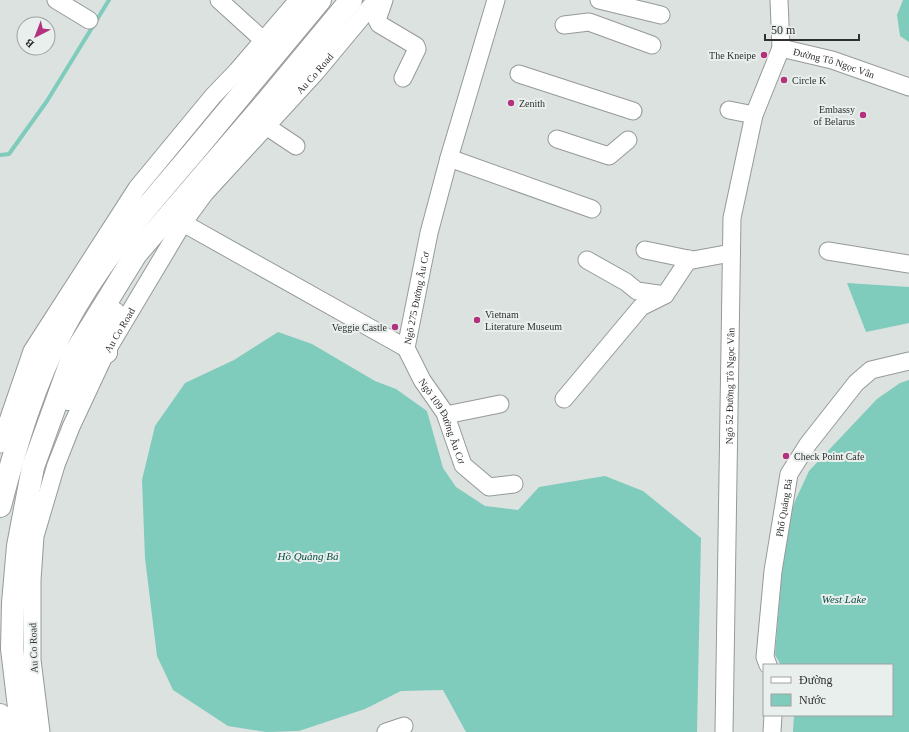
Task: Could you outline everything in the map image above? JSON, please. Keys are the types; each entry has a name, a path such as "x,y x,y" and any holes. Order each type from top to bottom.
{"main road":[{"path":"0,506 14,455 30,406 65,325 118,242 320,0"},
{"name":"Au Co Road","path":"22,732 12,649 13,603 18,546 33,467 46,426 73,356 136,254 269,99 351,0"},
{"path":"251,83 269,99"},
{"path":"106,352 100,346 101,335 132,282 136,254"},
{"path":"46,426 62,411 80,380 92,353 106,352"},
{"path":"0,715 2,732"}],"street":[{"path":"56,0 89,20"},
{"path":"220,0 263,40"},
{"path":"0,444 32,351 137,188 213,96 298,0"},
{"name":"Au Co Road","path":"41,732 32,660 32,580 35,536 56,465 71,427 106,352 183,223 205,193 316,72 376,0"},
{"path":"384,0 378,20 379,24 416,46 417,49 403,78"},
{"path":"599,0 661,15"},
{"name":"Đường Tô Ngọc Vân","path":"779,0 781,48 832,60 909,87"},
{"name":"Ngõ 275 Đường Âu Cơ","path":"183,223 406,348 429,233 449,158 495,1"},
{"path":"564,25 589,22 652,45"},
{"name":"Ngõ 52 Đường Tô Ngọc Vân","path":"724,732 731,253 733,212 749,148 754,115 781,48"},
{"path":"519,74 634,111"},
{"path":"729,110 754,115"},
{"path":"266,126 296,146"},
{"path":"557,139 609,156 628,140"},
{"path":"449,158 592,209"},
{"path":"646,250 688,259 731,253"},
{"path":"828,251 909,264"},
{"path":"564,399 641,308 665,295 688,259"},
{"path":"587,260 626,282 637,291 665,295"},
{"name":"Ngõ 109 Đường Âu Cơ","path":"406,348 422,380 446,415 464,465 489,486 514,484"},
{"name":"Phố Quảng Bá","path":"768,664 765,657 773,572 789,474 808,444 856,382 871,370 909,361"},
{"path":"446,415 500,404"},
{"path":"772,732 773,716"},
{"path":"386,732 404,726"}],"water":[{"path":"903,0 909,0 909,42 900,36 897,15"},
{"path":"847,283 909,287 909,323 866,332"},
{"name":"Hồ Quảng Bá","path":"278,332 312,344 375,381 396,389 427,411 443,468 456,487 485,506 518,510 539,487 605,476 643,491 701,538 697,732 466,732 443,690 401,691 365,709 299,731 266,732 228,726 173,690 157,656 145,558 142,480 155,426 185,383 234,360"},
{"name":"West Lake","path":"909,380 909,732 793,732 794,716 893,716 893,664 780,664 775,655 782,572 782,538 795,501 809,471 877,399 900,383"}],"waterway":[{"path":"0,155 9,154 47,101 109,0"}],"place":[{"name":"The Kneipe","path":"764,55"},
{"name":"Circle K","path":"784,80"},
{"name":"Zenith","path":"511,103"},
{"name":"Embassy of Belarus","path":"863,115"},
{"name":"Vietnam Literature Museum","path":"477,320"},
{"name":"Veggie Castle","path":"395,327"},
{"name":"Check Point Cafe","path":"786,456"}]}
